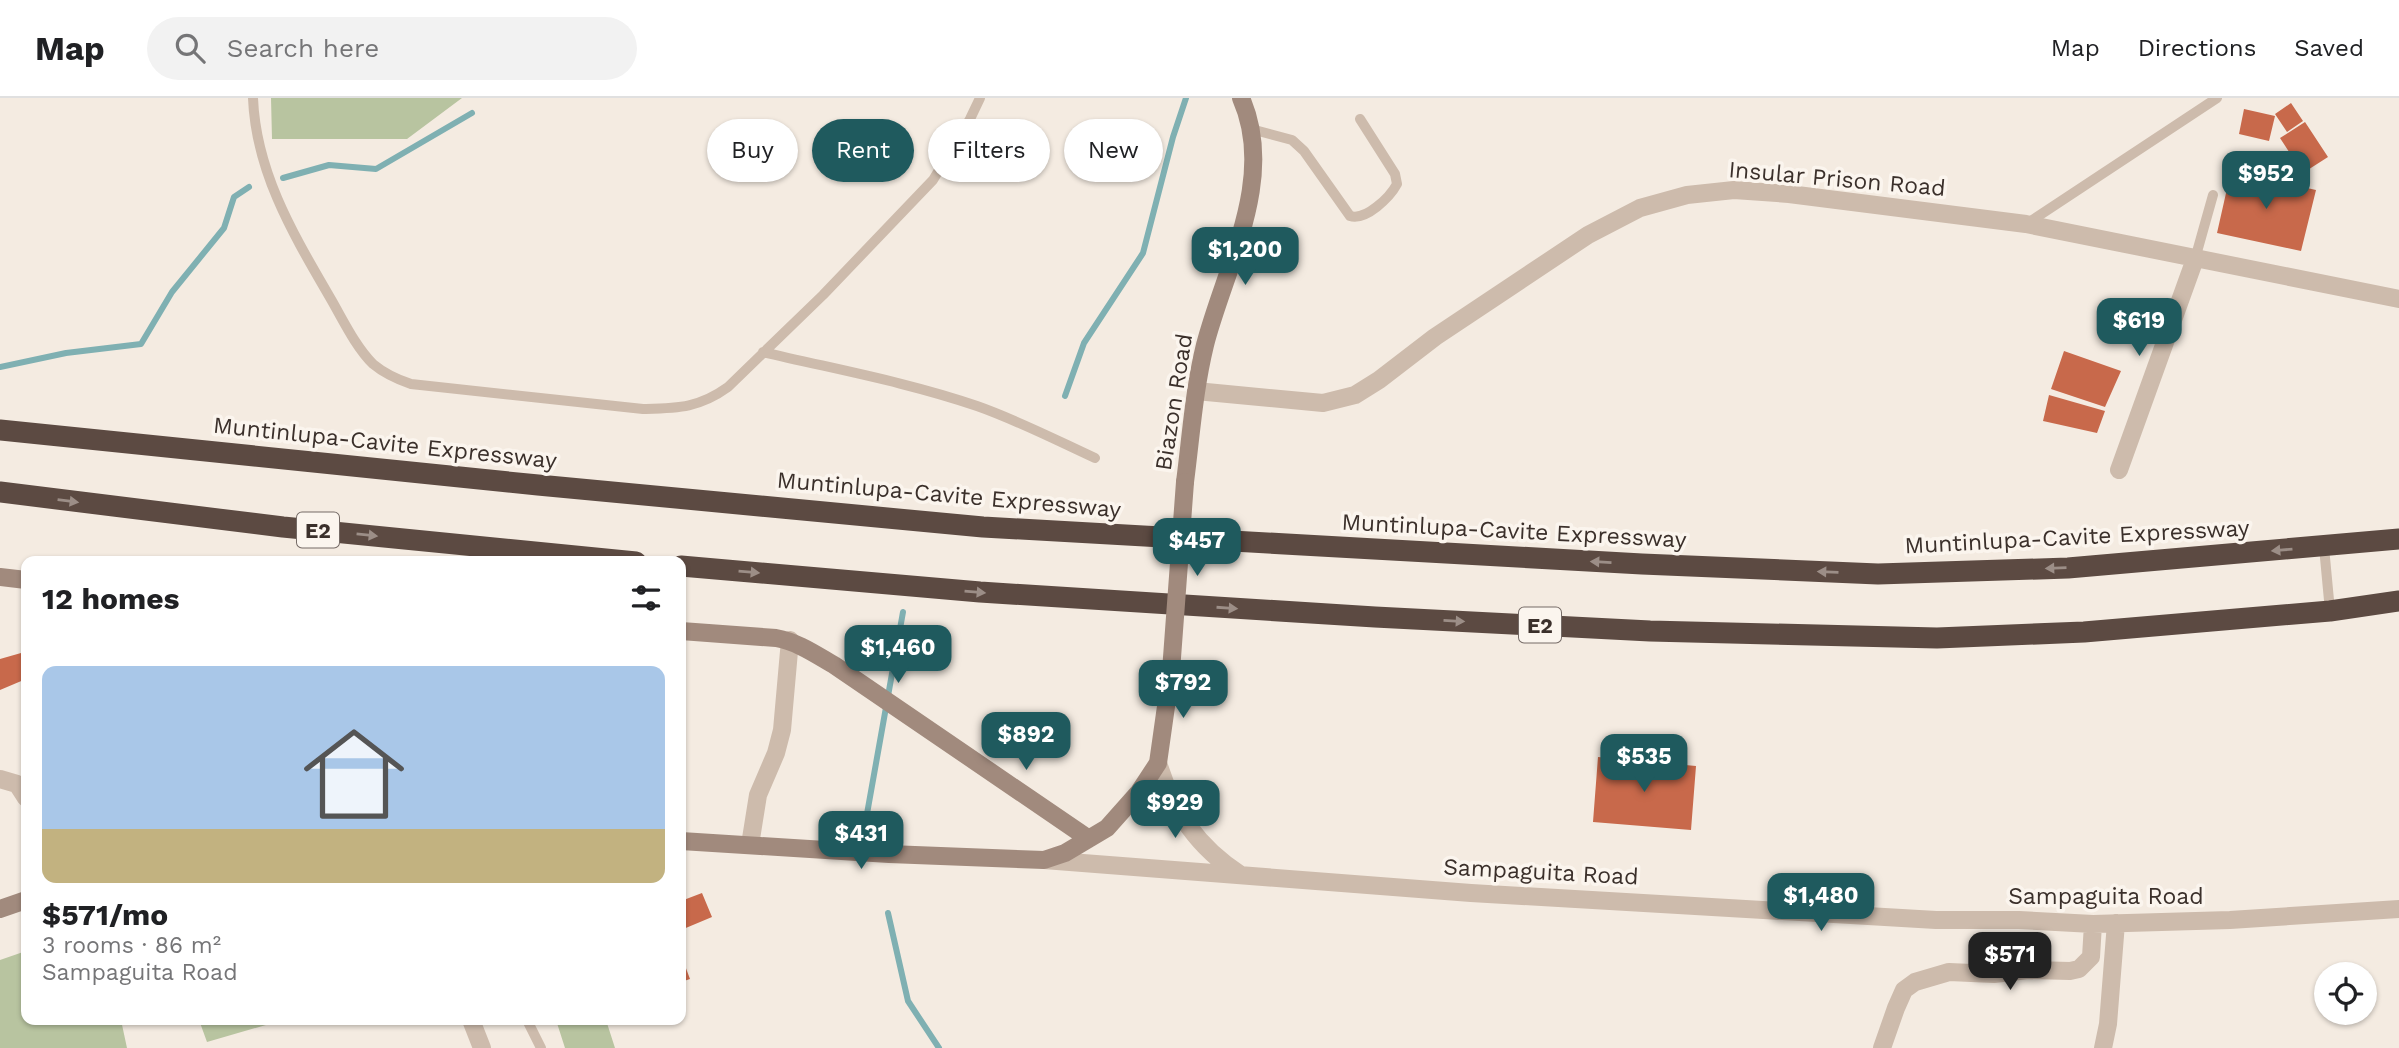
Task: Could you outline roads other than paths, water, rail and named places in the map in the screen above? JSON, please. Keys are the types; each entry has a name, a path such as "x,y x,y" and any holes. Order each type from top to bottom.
{"highway":[{"name":"Muntinlupa-Cavite Expressway","path":"0,430 983,527 1656,565 1891,574 2068,568 2399,539"},
{"name":"E2","path":"0,492 283,527 575,556"},
{"name":"E2","path":"686,566 981,592 1375,617 1650,631 1937,638 2084,632 2330,611 2399,601"}],"street":[{"name":"Biazon Road","path":"1044,860 1065,852 1107,828 1139,792 1158,763 1171,671 1185,482 1196,391 1206,344 1237,251 1253,177 1251,130 1241,98"},
{"name":"Insular Prison Road","path":"1196,391 1323,403 1355,395 1435,337 1587,235 1640,208 1687,195 1734,190 1789,194 2026,224 2399,299"},
{"path":"2119,470 2195,259"},
{"path":"0,577 21,579"},
{"path":"686,631 790,640 834,665 1090,839"},
{"path":"750,845 758,795 776,753 782,730 790,640"},
{"name":"Biazon Road","path":"1158,763 1167,792 1193,832 1207,850 1244,877"},
{"path":"0,779 17,784 21,790"},
{"name":"Sampaguita Road","path":"686,841 1044,860 1244,877 1936,920 2019,920 2093,924 2399,909"},
{"path":"0,909 21,902"},
{"path":"2103,1048 2108,1024 2116,923"},
{"path":"1882,1048 1904,990 1915,982 1949,972 1994,974 2079,969 2091,957 2093,924"},
{"path":"473,1025 482,1048"}],"lane":[{"path":"253,98 262,162 277,201 299,245 371,362 389,376 411,384 643,408 677,408 710,400 728,387 841,277 933,180 970,120 980,98"},
{"path":"2026,224 2217,98"},
{"path":"1251,130 1292,140 1304,151 1350,216 1356,218 1364,216 1393,191 1397,184 1395,174 1360,119"},
{"path":"2195,259 2213,195"},
{"path":"763,352 943,396 1028,427 1095,458"},
{"path":"2324,547 2330,611"},
{"path":"530,1025 541,1048"}],"waterway":[{"path":"1065,396 1084,343 1143,253 1173,137 1186,98"},
{"path":"283,178 329,165 376,169 472,113"},
{"path":"0,367 66,353 141,344 172,292 224,228 234,197 249,187"},
{"path":"865,825 903,612"},
{"path":"888,913 908,1001 939,1048"}]}
